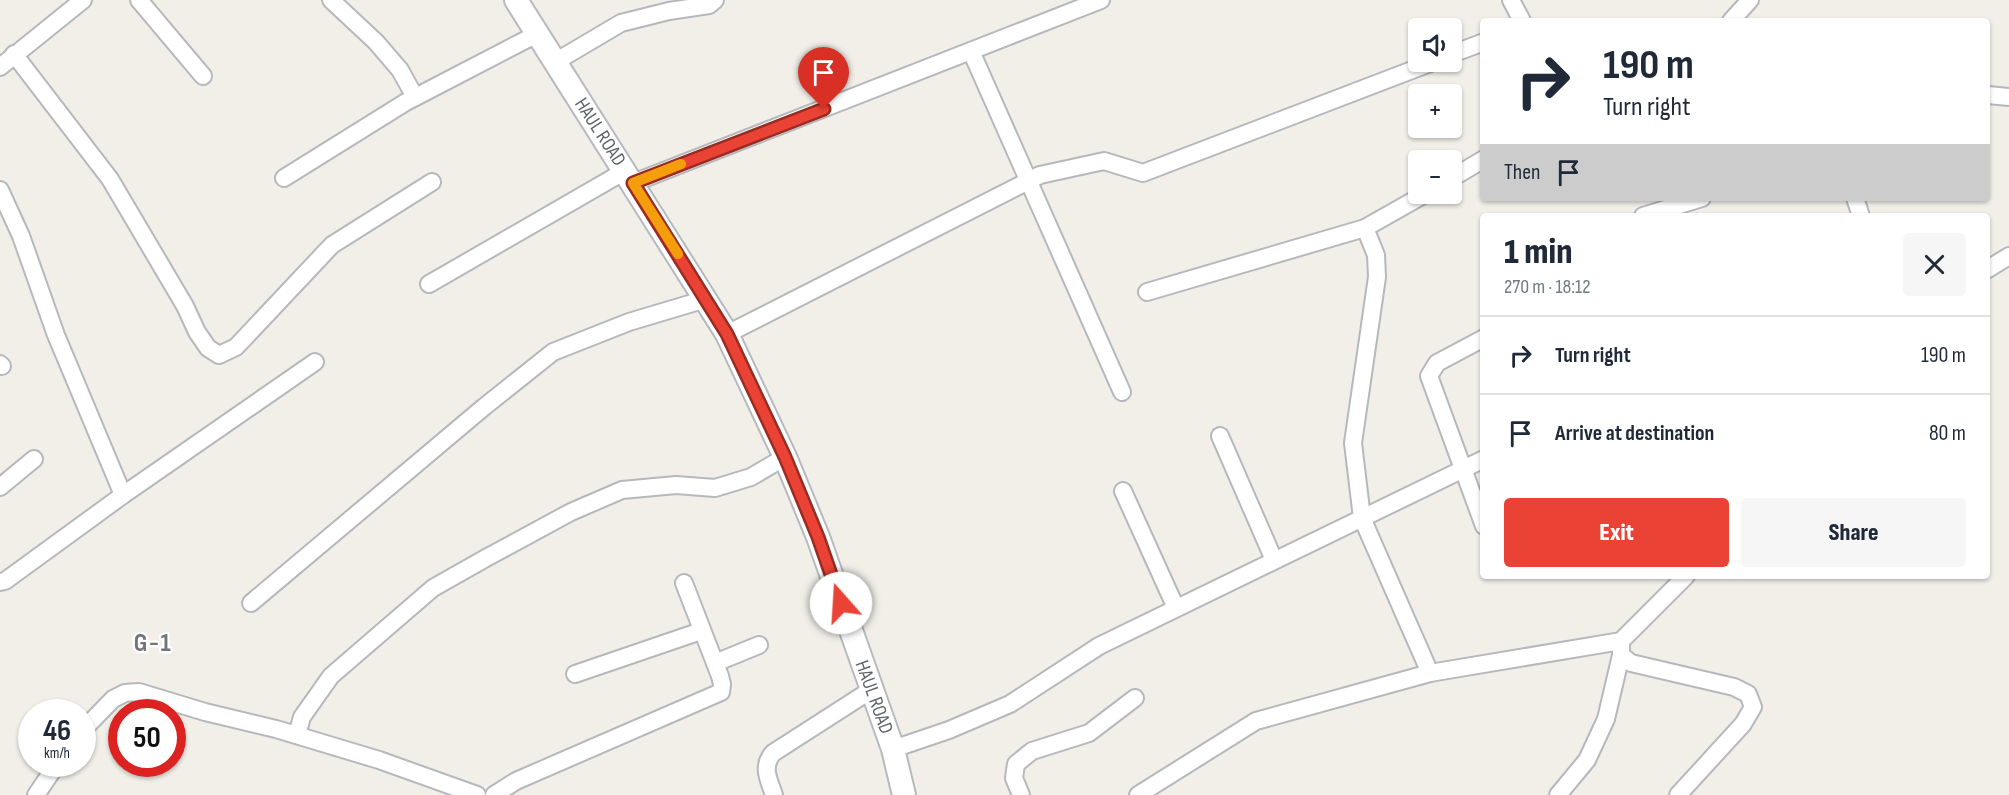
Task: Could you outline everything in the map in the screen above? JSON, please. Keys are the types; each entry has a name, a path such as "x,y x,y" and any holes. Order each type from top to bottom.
{"main road":[{"name":"HAUL ROAD","path":"516,0 727,334 785,457 818,537 892,749 904,795"}],"street":[{"path":"0,67 82,0"},
{"path":"139,0 203,76"},
{"path":"331,0 376,42 400,70 415,97"},
{"path":"555,62 621,23 709,4 715,0"},
{"path":"429,284 629,177 971,51 1101,0"},
{"path":"1511,0 1520,18"},
{"path":"1734,18 1750,0"},
{"path":"284,178 415,97 537,34"},
{"path":"1462,50 1480,44"},
{"path":"971,51 1122,392"},
{"path":"14,54 110,179 185,306 197,332 208,348 219,355 236,348 332,245 432,182"},
{"path":"727,334 1040,175 1104,161 1143,173 1408,72"},
{"path":"1990,95 2009,97"},
{"path":"1462,172 1480,161"},
{"path":"0,190 21,236 56,335 123,495"},
{"path":"1653,213 1692,201"},
{"path":"1146,292 1365,228 1408,204"},
{"path":"1365,228 1376,255 1377,277 1353,443 1362,518 1430,673"},
{"path":"1990,268 2009,256"},
{"path":"251,603 484,407 553,352 629,322 706,299"},
{"path":"1480,340 1437,363 1429,376 1480,514"},
{"path":"0,582 315,362"},
{"path":"1220,436 1274,560"},
{"path":"297,735 302,717 331,676 434,588 571,512 622,490 676,485 715,488 751,477 785,457"},
{"path":"0,487 34,459"},
{"path":"892,749 949,730 1010,704 1099,646 1480,461"},
{"path":"1123,491 1176,608"},
{"path":"1558,795 1587,760 1606,719 1621,648 1683,579"},
{"path":"494,795 516,781 721,692 722,684 715,663 684,583"},
{"path":"574,674 701,631"},
{"path":"715,663 759,645"},
{"path":"1138,795 1256,721 1430,673 1621,648"},
{"path":"1621,648 1631,663 1734,687 1748,694 1753,707 1743,724 1678,795"},
{"path":"774,795 766,771 767,760 773,753 871,690"},
{"path":"96,717 113,699 124,693 139,692 205,712 297,735 379,760 477,795"},
{"path":"1021,795 1014,778 1016,764 1032,751 1089,734 1135,698"},
{"path":"36,795 48,777"}],"slow traffic":[{"path":"678,254 633,183 681,164"}],"district":[{"name":"G-1","path":"153,643"}],"route":[{"path":"824,109 633,183 727,334 785,457 818,537 841,603"}]}
